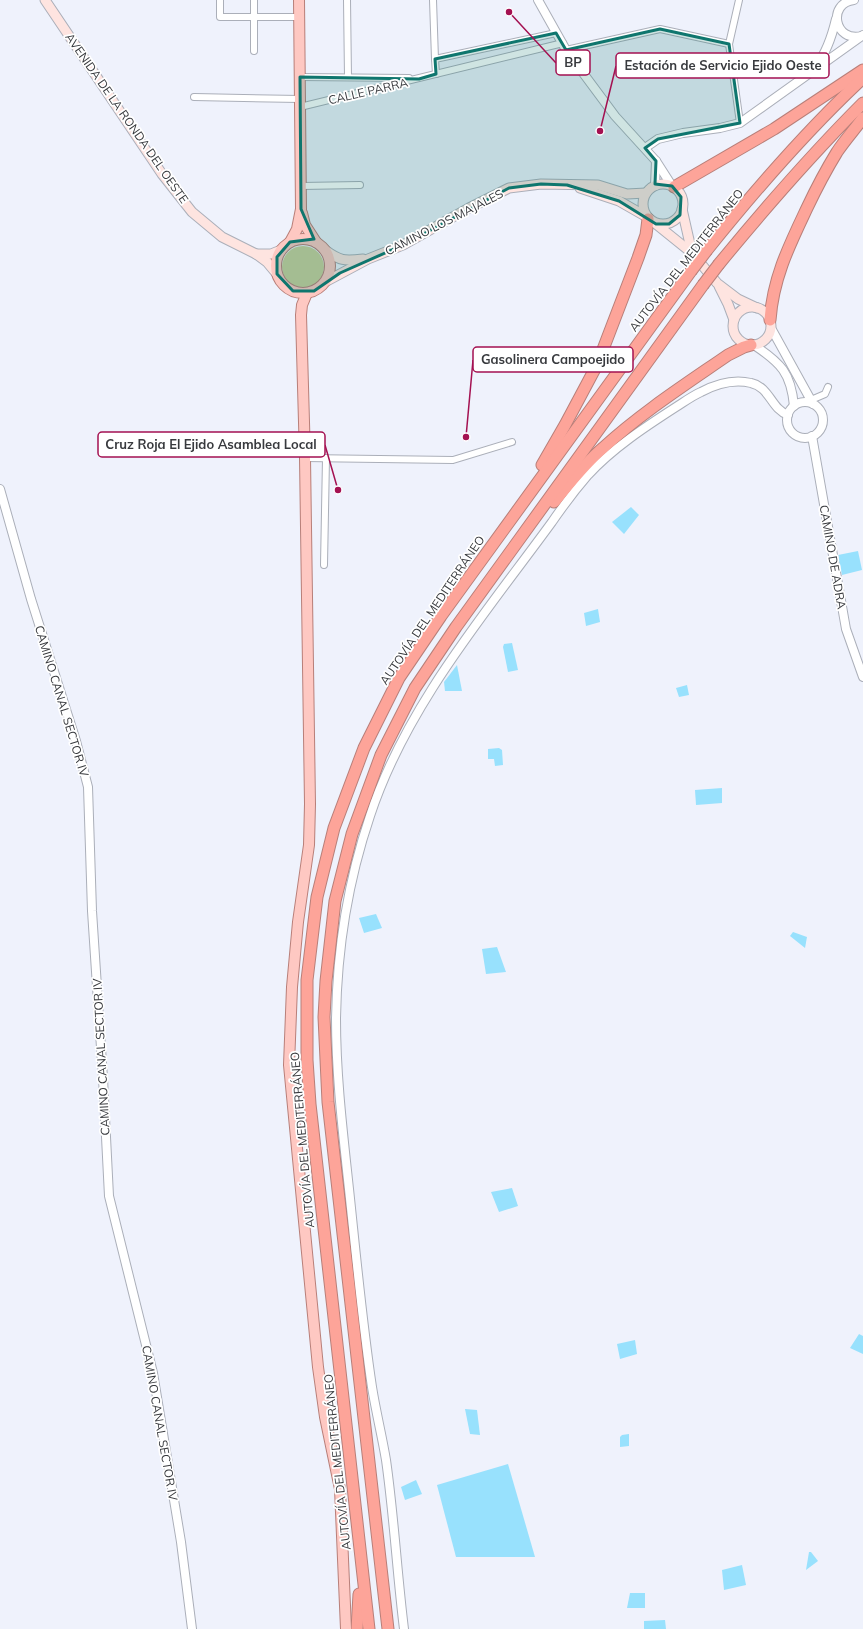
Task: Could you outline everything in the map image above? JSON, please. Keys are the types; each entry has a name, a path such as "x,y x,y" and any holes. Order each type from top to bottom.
{"highway":[{"path":"673,187 774,129 863,70"},
{"name":"AUTOVÍA DEL MEDITERRÁNEO","path":"369,1629 310,1104 306,1017 307,980 317,897 334,828 364,748 399,678 485,554 707,250 813,127 863,78"},
{"path":"388,1629 328,1102 324,1017 330,936 335,901 352,834 381,755 415,688 500,565 719,264 798,171 863,103"},
{"path":"770,324 772,299 778,275 798,227 819,183 837,152 863,118"},
{"path":"485,554 565,425 597,364 638,258 650,220"},
{"path":"500,565 580,470 602,448 630,425 717,362 739,349 752,345"},
{"path":"357,1629 360,1597 359,1539"},
{"path":"381,1570 395,1629"}],"main road":[{"name":"AVENIDA DE LA RONDA DEL OESTE","path":"45,0 162,174 182,200 197,216 222,237 256,254 267,262 277,274"},
{"path":"300,0 301,186 302,209 306,225 316,242 338,259 368,259"},
{"name":"CAMINO LOS MAJALES","path":"368,259 403,245 469,208 509,188 541,184 598,185 627,194 646,193"},
{"path":"682,209 680,215 675,220 669,224 662,225 650,220 642,205 646,193 655,186 661,184 673,187 682,197 682,209 692,253"},
{"name":"CAMINO LOS MAJALES","path":"567,185 620,201 650,220 692,253 717,283"},
{"path":"302,209 297,229 290,242 281,250 277,257 276,266 280,282 300,294 307,293 368,259"},
{"path":"290,242 299,239 307,239 316,242"},
{"path":"256,254 271,254 281,250"},
{"path":"325,250 329,257 330,266 329,274 325,282"},
{"path":"717,283 738,299 762,310 770,324 770,333 764,341 752,345 745,344 736,337 734,331 734,320 728,304 717,283"},
{"path":"293,291 299,304 301,315"},
{"path":"307,293 302,305 301,315 305,458 310,804 309,846 298,922 292,987 289,1065 318,1367 325,1417 340,1489 346,1629"},
{"path":"734,320 740,311 746,308 757,308"}],"street":[{"path":"220,0 220,17 300,17"},
{"path":"254,0 254,51"},
{"path":"347,0 348,77"},
{"path":"433,0 436,74"},
{"path":"538,0 564,46 615,116 656,161 673,187"},
{"path":"739,0 730,44 740,123"},
{"path":"809,75 822,58 830,42 840,0"},
{"path":"839,9 847,2 856,0 863,1"},
{"path":"836,18 837,24 845,34 857,37 863,35"},
{"name":"CALLE PARRA","path":"194,97 300,103 419,79 564,46 660,29 730,44"},
{"path":"435,59 556,33"},
{"path":"645,148 658,139 740,123 863,35"},
{"path":"300,77 419,79"},
{"path":"655,186 656,161"},
{"path":"301,186 360,185"},
{"path":"770,324 812,402 820,410 822,419 820,429 812,436 801,437 796,435 788,426 788,415 794,406 803,402 812,402 825,394 828,387"},
{"path":"752,345 778,362 793,391 794,406"},
{"path":"404,1629 386,1462 372,1389 361,1306 338,1074 336,1018 339,967 345,916 356,864 370,814 391,762 416,714 455,655 565,503 590,473 622,444 653,422 701,392 726,382 749,382 760,386 767,391 779,411 788,415"},
{"name":"CAMINO DE ADRA","path":"812,436 846,628 863,676"},
{"path":"305,458 453,460 512,442"},
{"path":"324,565 326,458"},
{"name":"CAMINO CANAL SECTOR IV","path":"0,489 31,599 76,741 88,787 92,911 109,1196 154,1373 181,1542 192,1629"}],"highlighted area":[{"path":"660,29 729,44 740,123 658,139 645,148 656,161 655,184 672,186 681,197 680,215 669,224 656,224 619,201 567,185 541,184 509,188 403,245 340,273 314,291 293,291 277,274 277,257 290,242 314,239 301,209 300,77 419,79 436,74 435,59 556,33 566,50"}],"green space":[{"path":"299,246 307,246 318,252 324,263 324,271 318,282 307,288 299,288 288,282 282,271 282,263 288,252"}],"water":[{"path":"631,507 639,515 624,534 612,522"},
{"path":"858,551 862,570 842,575 838,555"},
{"path":"598,609 600,622 586,626 584,613"},
{"path":"512,643 518,670 508,672 503,647 504,644"},
{"path":"457,665 462,691 445,691 444,682"},
{"path":"687,685 689,695 679,697 676,688"},
{"path":"499,748 502,750 503,765 495,766 494,759 488,759 488,749"},
{"path":"722,788 722,803 696,805 695,790"},
{"path":"376,914 382,928 364,933 359,918"},
{"path":"793,932 807,937 805,948 790,936"},
{"path":"497,947 506,972 486,974 482,949"},
{"path":"512,1188 518,1206 499,1212 491,1192"},
{"path":"859,1334 863,1336 863,1354 850,1348"},
{"path":"635,1340 637,1354 620,1359 617,1344"},
{"path":"465,1409 477,1410 480,1435 470,1434"},
{"path":"629,1434 629,1446 620,1447 620,1437 622,1435"},
{"path":"508,1464 535,1557 456,1557 437,1485"},
{"path":"416,1480 422,1494 405,1500 401,1487"},
{"path":"809,1552 811,1552 818,1561 806,1570"},
{"path":"742,1565 746,1585 724,1590 722,1570"},
{"path":"630,1593 645,1593 645,1608 627,1608"},
{"path":"665,1620 666,1629 644,1629 644,1621"}],"place":[{"name":"BP","path":"509,12"},
{"name":"Estación de Servicio Ejido Oeste","path":"600,131"},
{"name":"Gasolinera Campoejido","path":"466,437"},
{"name":"Cruz Roja El Ejido Asamblea Local","path":"338,490"}]}
